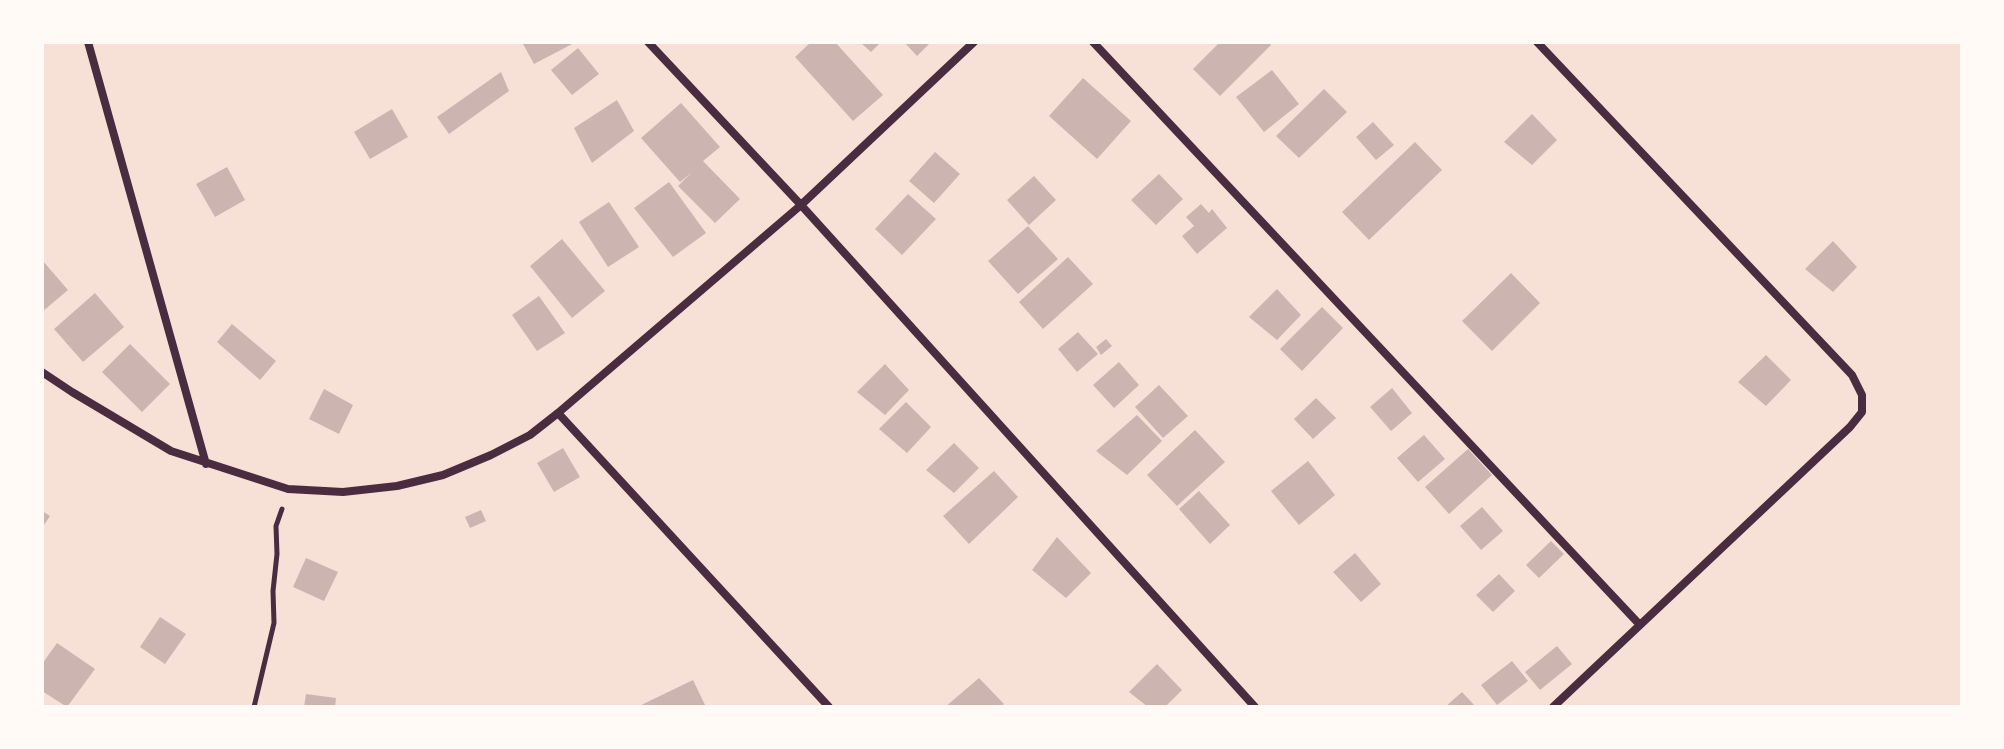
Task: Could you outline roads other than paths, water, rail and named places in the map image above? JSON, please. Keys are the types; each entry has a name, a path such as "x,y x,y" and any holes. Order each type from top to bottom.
{"street":[{"path":"88,42 206,464"},
{"path":"648,42 801,205 1255,707"},
{"path":"42,372 171,451 288,489 343,492 397,486 443,475 530,435 558,413 801,205 974,42"},
{"path":"1093,42 1640,625"},
{"path":"1537,42 1852,375 1862,395 1862,412 1850,427 1553,707"},
{"path":"558,413 829,707"}]}
